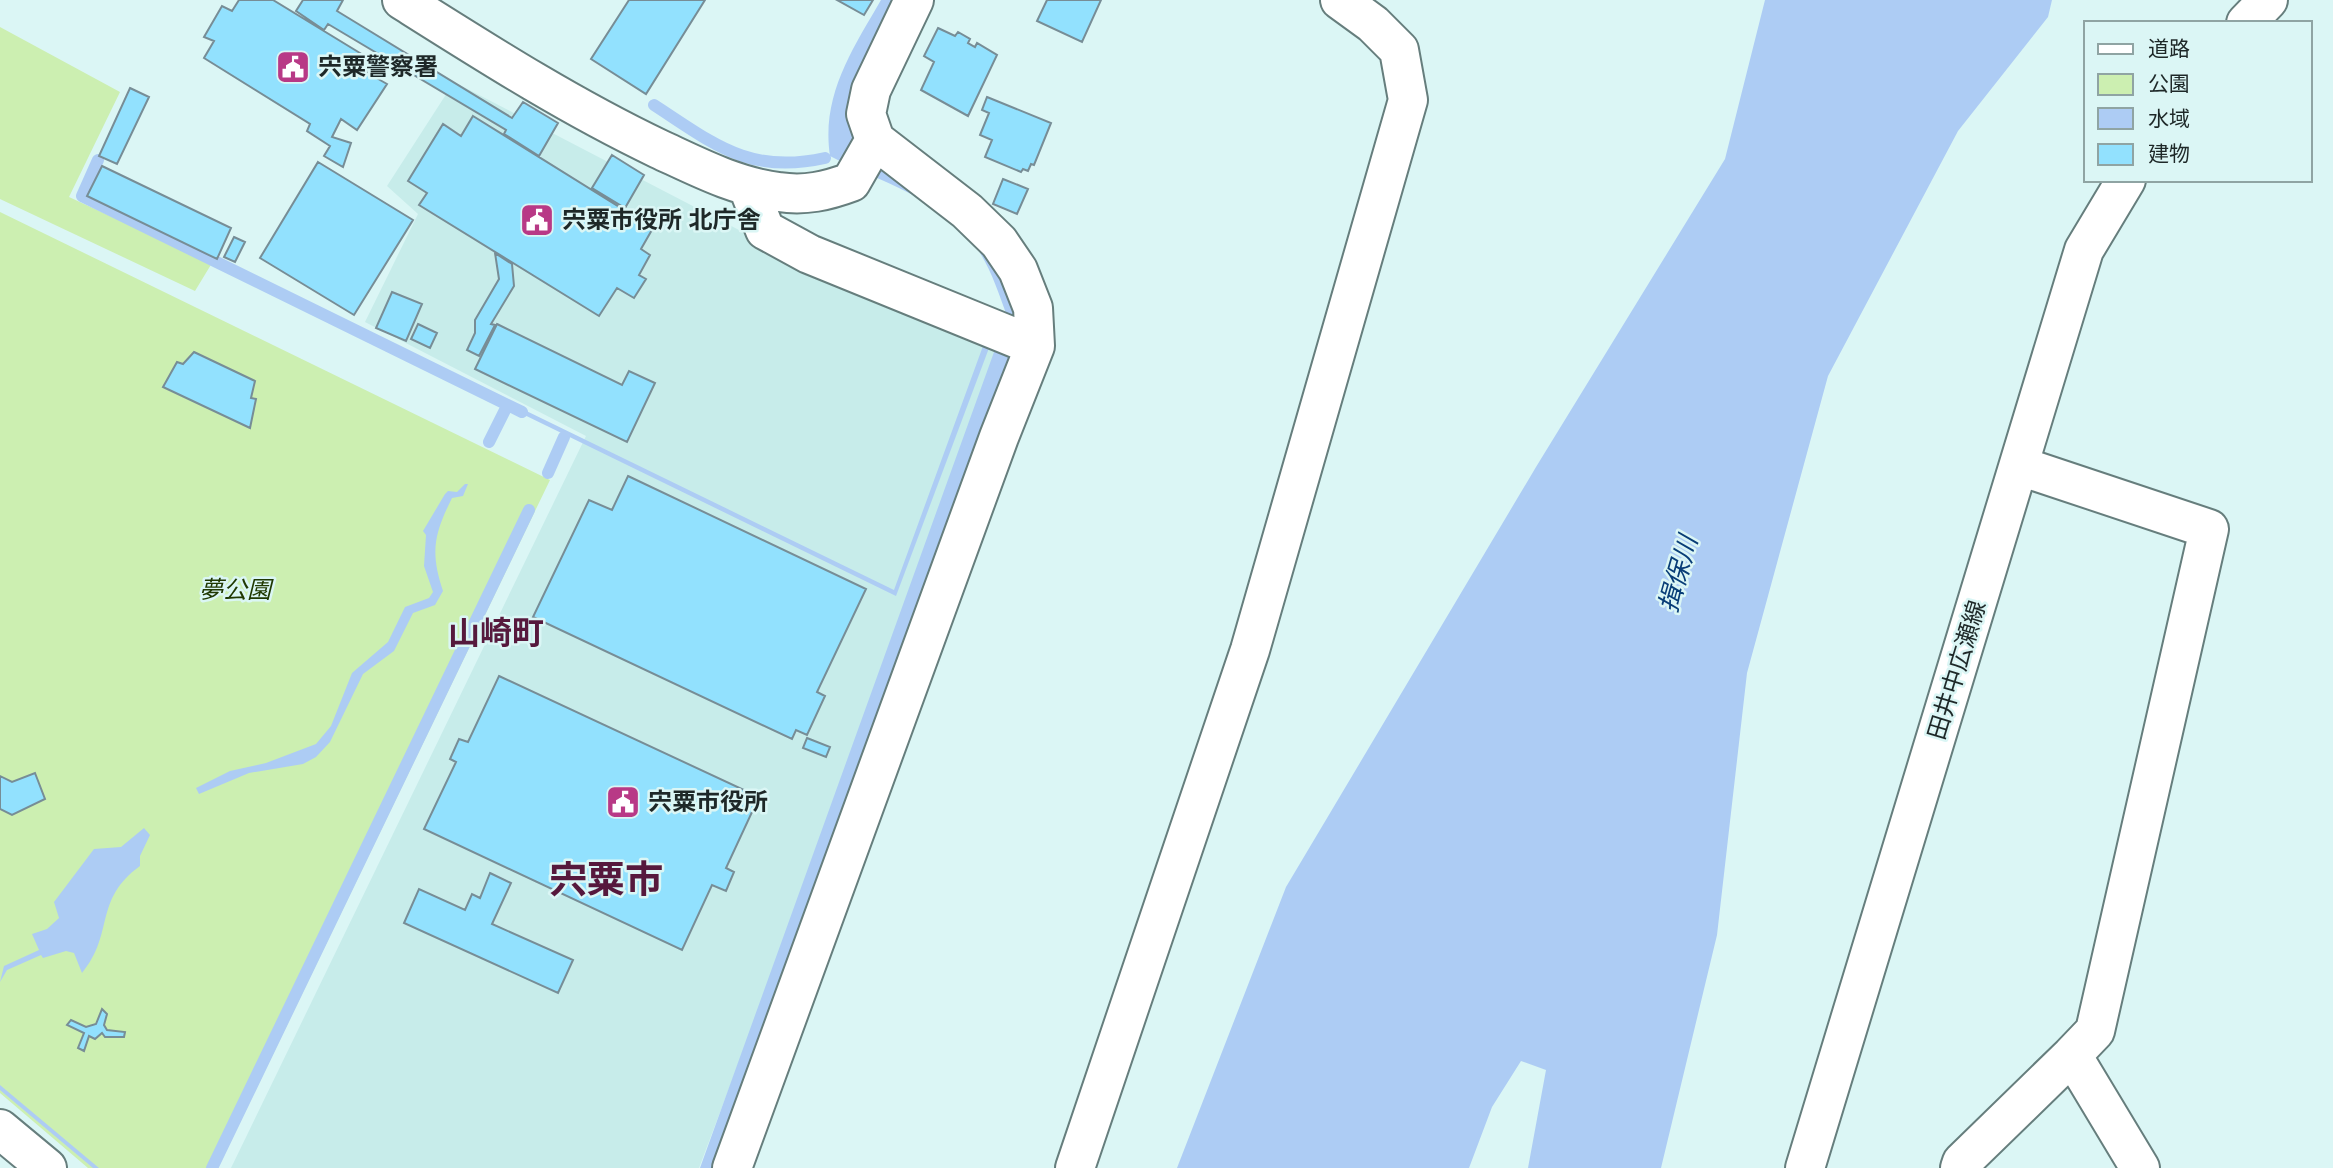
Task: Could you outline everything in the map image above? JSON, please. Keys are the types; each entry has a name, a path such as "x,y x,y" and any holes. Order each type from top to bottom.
{"street":[{"path":"402,0 561,99 700,168 748,187 806,194 827,191 851,182 875,140"},
{"path":"732,1168 999,437 1035,346 1033,308 1018,270 999,242 967,211 875,140 866,114 871,90 914,0"},
{"path":"1075,1168 1250,650 1408,100 1399,51 1373,24 1340,0"},
{"path":"2248,21 2268,0"},
{"name":"田井中広瀬線","path":"1805,1168 2084,250 2125,182"},
{"path":"748,187 765,230 809,254 1035,346"},
{"path":"1960,1168 1962,1162 2095,1031 2210,529 2020,466"},
{"path":"2072,1055 2140,1168"},
{"path":"0,1129 47,1168"}],"shaded area":[{"name":"宍粟市役所","path":"454,82 847,286 1006,353 699,1168 231,1168 586,436 365,322 418,214 387,186"}],"green space":[{"path":"0,27 120,92 69,197 212,263 195,291 0,199"},
{"name":"夢公園","path":"0,212 550,480 218,1168 88,1168 0,1093"}],"water":[{"path":"881,0 898,0 852,110 968,219 1022,312 1012,355 718,1168 700,1168 1007,316 986,263 962,230 946,216 909,193 830,156 830,113 841,74"},
{"name":"揖保川","path":"1765,0 2052,0 2048,17 1958,131 1828,376 1747,673 1717,935 1661,1168 1528,1168 1546,1070 1521,1061 1492,1107 1469,1168 1177,1168 1286,887 1536,467 1725,159"},
{"path":"983,346 989,348 896,596 508,407 510,403 894,590"},
{"path":"468,484 463,496 452,498 438,533 435,554 443,591 435,605 413,613 394,651 363,674 330,742 316,757 303,764 249,773 199,794 196,788 230,771 266,763 316,744 331,726 352,673 388,642 405,607 429,598 433,592 424,566 426,535 423,531 445,494 448,491 457,492"},
{"path":"144,828 150,835 140,856 140,866 116,891 98,944 82,973 74,953 66,951 43,958 41,955 7,970 0,982 4,966 39,950 32,934 47,929 59,918 54,902 94,849 121,847"},
{"path":"0,1085 99,1168 93,1168 0,1090"}],"building":[{"path":"239,0 273,0 373,61 366,72 387,84 357,130 341,119 332,137 351,143 343,167 324,156 330,146 307,131 310,124 204,58 214,41 204,37 222,6 232,11"},
{"path":"303,0 343,0 337,11 512,118 523,102 558,123 539,156 504,134 506,130 328,24 324,30 296,11"},
{"path":"629,0 705,0 646,94 591,59"},
{"path":"837,0 873,0 864,15"},
{"path":"1047,0 1101,0 1082,42 1037,21"},
{"path":"938,28 955,36 958,32 970,39 968,43 975,47 977,43 997,55 968,116 921,90 934,62 924,56"},
{"path":"130,88 149,97 117,164 99,156"},
{"path":"987,97 1051,123 1034,165 1031,164 1028,171 1023,169 1021,172 985,157 992,140 980,135 989,113 982,110"},
{"path":"473,116 653,228 641,249 650,255 639,275 646,279 634,298 617,288 599,316 419,205 427,193 408,181 443,124 461,136"},
{"path":"612,155 644,175 625,208 592,188"},
{"path":"318,162 413,220 354,315 260,258"},
{"path":"102,166 231,228 217,259 87,196"},
{"path":"1003,179 1028,189 1017,214 993,204"},
{"path":"234,237 245,242 235,262 224,257"},
{"path":"495,253 512,264 514,286 491,324 495,325 479,356 467,350 475,333 475,320 499,279"},
{"path":"392,292 422,304 406,341 376,328"},
{"path":"418,324 437,333 430,348 411,339"},
{"path":"497,324 622,385 629,371 655,383 627,442 475,369"},
{"path":"194,352 255,381 251,398 256,399 250,428 163,387 177,362 183,364"},
{"path":"628,476 866,589 817,692 825,696 807,735 796,730 792,739 533,617 589,500 612,510"},
{"path":"499,676 759,797 726,868 734,872 726,891 712,885 682,950 424,829 456,762 450,759 459,739 468,742"},
{"path":"807,738 830,747 826,757 803,748"},
{"path":"35,773 45,799 12,815 0,809 0,776 12,782"},
{"path":"490,873 511,883 492,924 573,960 558,993 404,923 419,889 465,910 472,894 480,898"},
{"path":"102,1009 107,1014 104,1025 107,1030 125,1032 124,1037 105,1037 102,1033 95,1039 89,1036 84,1051 78,1048 84,1033 67,1025 71,1020 86,1027 96,1024"}],"waterway":[{"path":"654,105 714,143 753,159 798,162 825,158"},
{"path":"98,160 82,196 522,412"},
{"path":"489,442 506,408"},
{"path":"548,473 564,437"},
{"path":"212,1168 529,510"}],"place":[{"name":"宍粟警察署","path":"293,67"},
{"name":"宍粟市役所 北庁舎","path":"537,220"},
{"name":"宍粟市役所","path":"623,802"}],"district":[{"name":"山崎町","path":"496,633"},
{"name":"宍粟市","path":"606,880"}]}
